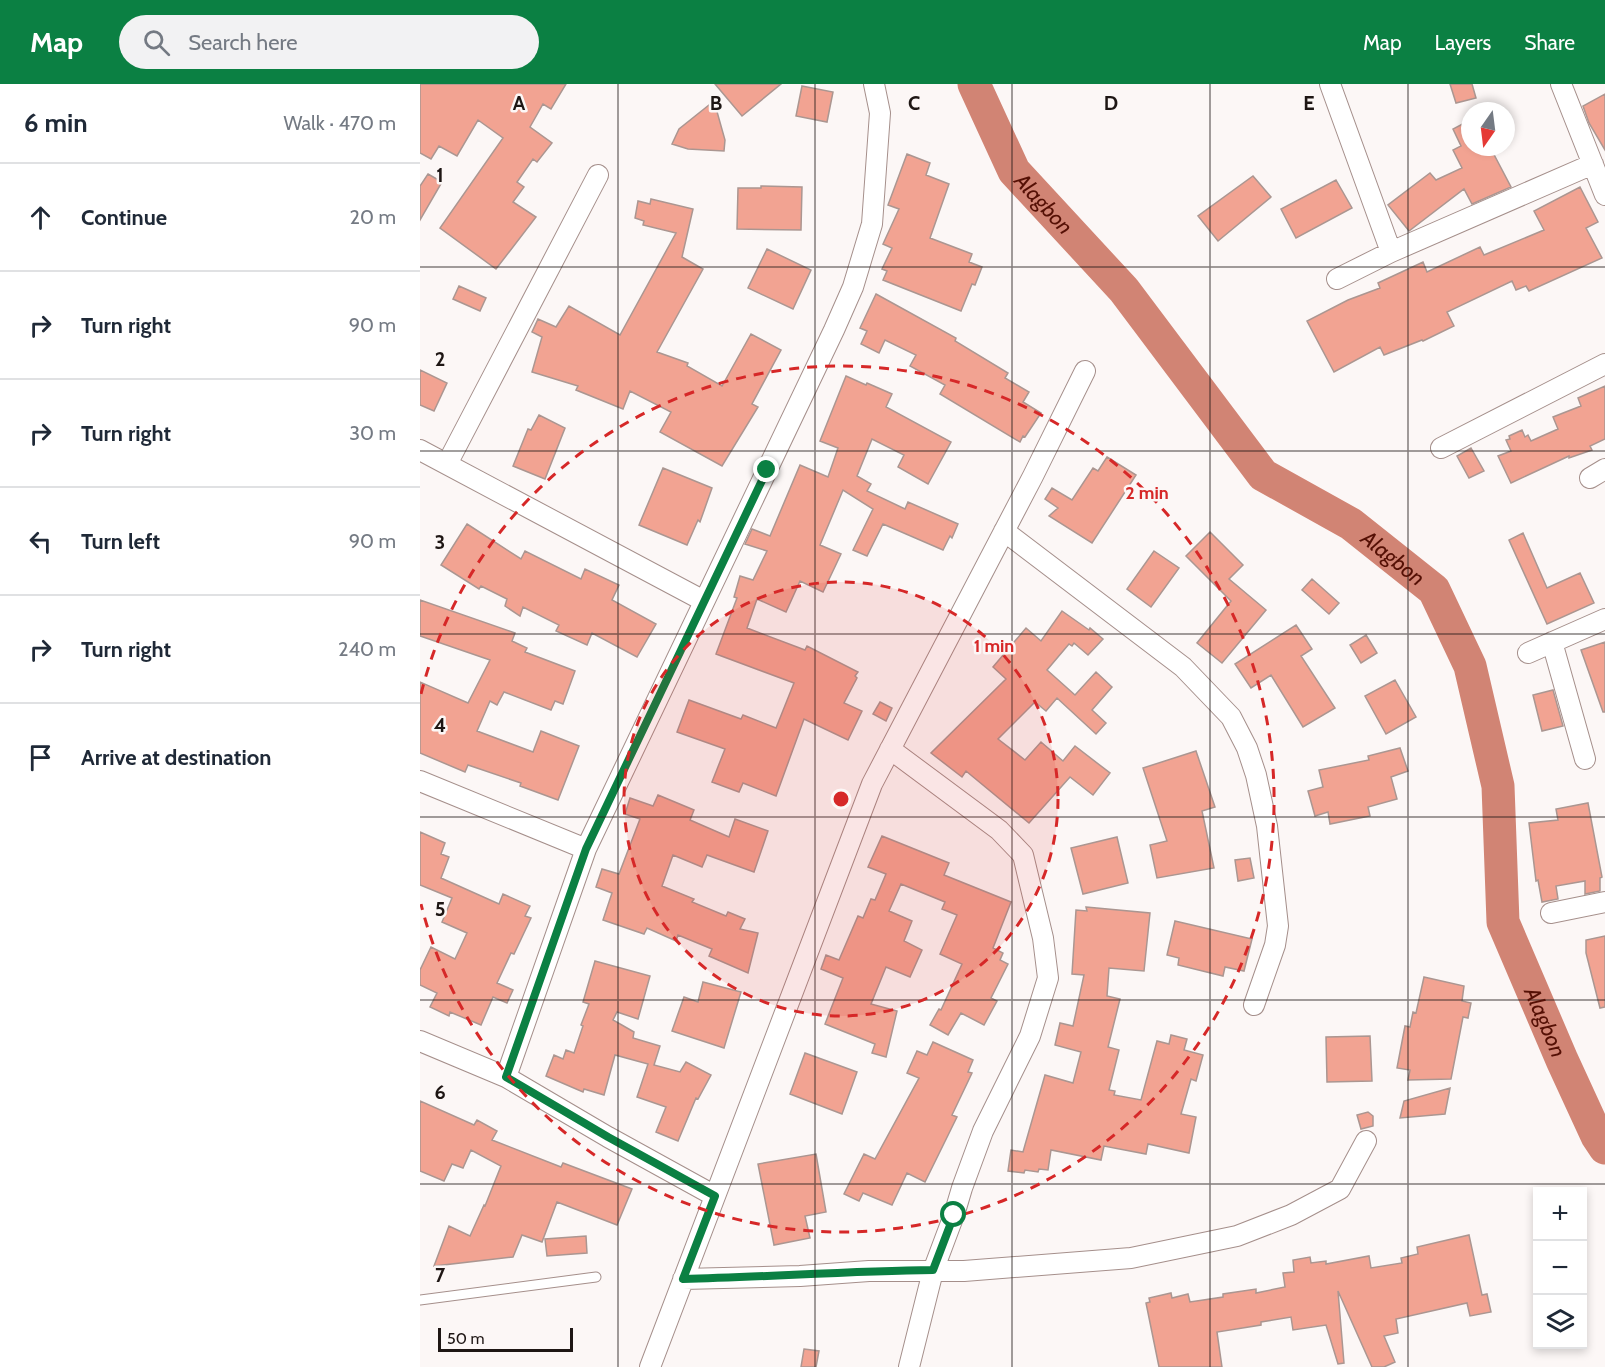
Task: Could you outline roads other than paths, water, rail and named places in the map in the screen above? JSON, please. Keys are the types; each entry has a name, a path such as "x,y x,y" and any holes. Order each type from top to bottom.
{"street":[{"path":"506,1077 586,849 853,287 872,224 880,113 874,84"},
{"path":"1330,84 1391,252"},
{"path":"1561,84 1605,195"},
{"path":"1337,279 1391,252 1593,164"},
{"path":"447,464 598,175"},
{"path":"1441,448 1605,364"},
{"path":"651,1367 872,784 1085,371"},
{"path":"420,450 704,601"},
{"path":"1004,531 1183,667 1231,717 1247,748 1256,775 1267,826 1278,926 1275,945 1254,1005"},
{"path":"1528,653 1605,619"},
{"path":"1552,642 1585,759"},
{"path":"890,749 999,830 1023,855 1043,938 1048,978 1030,1036 983,1131 933,1270 909,1367"},
{"path":"420,781 586,849"},
{"path":"1551,913 1605,902"},
{"path":"420,1041 506,1077 715,1196"},
{"path":"683,1279 800,1276 869,1271 964,1271 1131,1258 1238,1236 1291,1215 1340,1189 1366,1141"}],"lane":[{"path":"420,1300 597,1277"}],"waterway":[{"name":"Alagbon","path":"974,84 1014,171 1124,290 1263,475 1351,524 1434,590 1470,666 1498,786 1503,922 1562,1060 1597,1136 1605,1148"}]}
